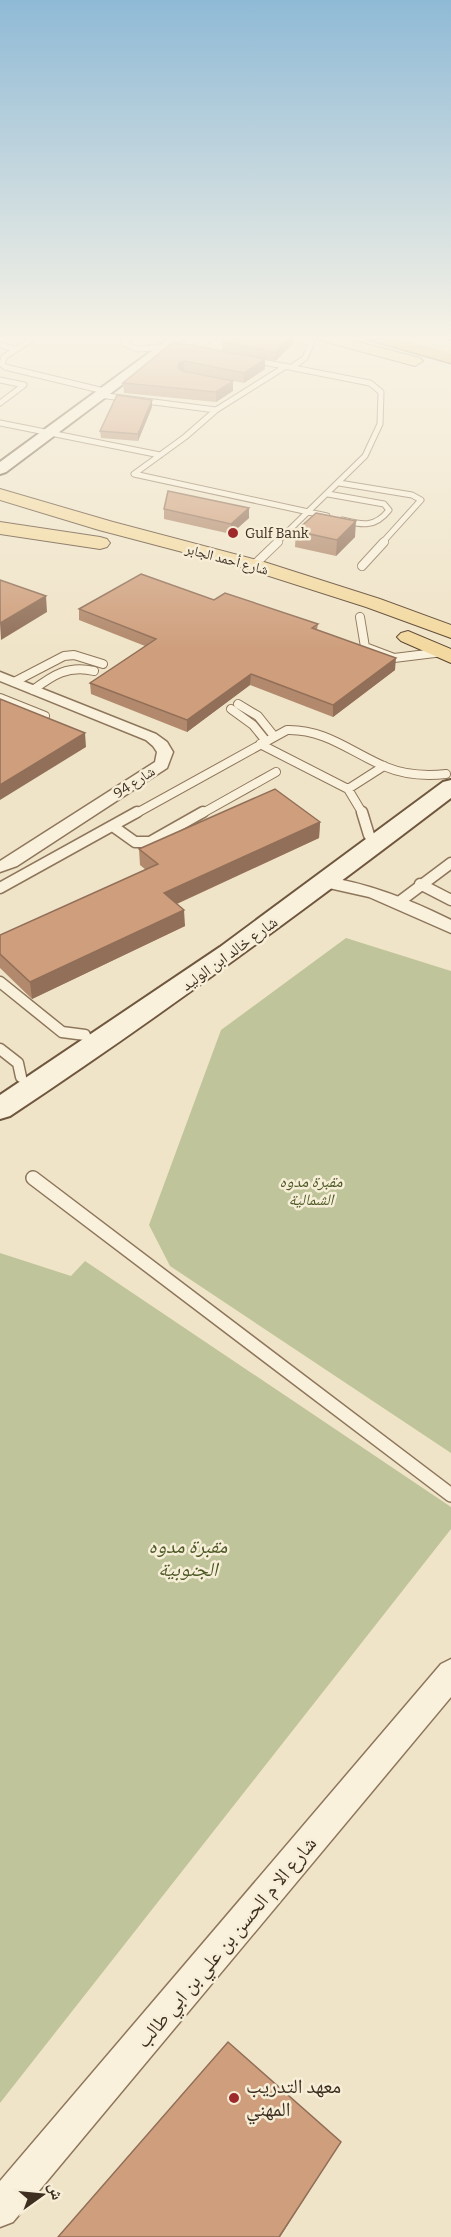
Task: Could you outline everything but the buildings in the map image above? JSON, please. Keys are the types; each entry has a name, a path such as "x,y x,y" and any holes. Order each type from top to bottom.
{"main road":[{"path":"0,470 38,440"},
{"name":"شارع أحمد الجابر","path":"0,494 50,510 254,565 373,603 419,631 447,654"},
{"path":"10,528 43,526 52,523 55,519 50,510"},
{"name":"شارع أحمد الجابر","path":"10,528 93,541 203,568 360,618 419,631 451,632"},
{"name":"شارع خالد ابن الوليد","path":"0,1091 194,961 449,777"},
{"name":"شارع خالد ابن الوليد","path":"0,1109 123,1029 326,882 357,858 449,777"}],"street":[{"name":"شارع 94","path":"0,867 161,765 165,759 166,750 151,737 7,679"},
{"path":"357,858 363,873 370,882 394,900"},
{"path":"326,882 367,889 451,927"},
{"name":"شارع الا م الحسن بن علي بن ابي طالب","path":"0,2209 451,1674"}],"lane":[{"path":"90,440 160,455"},
{"path":"179,440 135,474 366,525 381,521 389,510 384,504 328,494"},
{"path":"254,565 365,456 372,440"},
{"path":"339,483 412,495 421,500 362,566"},
{"path":"360,618 365,647 394,658 447,654"},
{"path":"7,679 64,656 74,656 103,664"},
{"path":"33,690 65,668 75,666 94,671"},
{"path":"0,698 45,716"},
{"path":"274,736 263,720 235,707 253,725 263,742 348,789 363,814 369,835"},
{"path":"0,888 287,730 299,728 314,730 384,766 418,776 449,777"},
{"path":"348,789 384,766"},
{"path":"114,826 135,842 150,842 276,772"},
{"path":"394,900 451,863"},
{"path":"420,884 451,900"},
{"path":"0,982 62,1032 85,1035"},
{"path":"0,1048 18,1062 21,1077"},
{"path":"33,1178 451,1495"}],"green space":[{"name":"مقبرة مدوه الشمالية","path":"346,938 451,971 451,1453 170,1266 149,1225 221,1030"},
{"name":"مقبرة مدوه الجنوبية","path":"0,1253 71,1276 85,1261 451,1507 451,1529 0,2103"}],"place":[{"name":"Gulf Bank","path":"233,533"},
{"name":"معهد التدريب المهني","path":"234,2098"}]}
